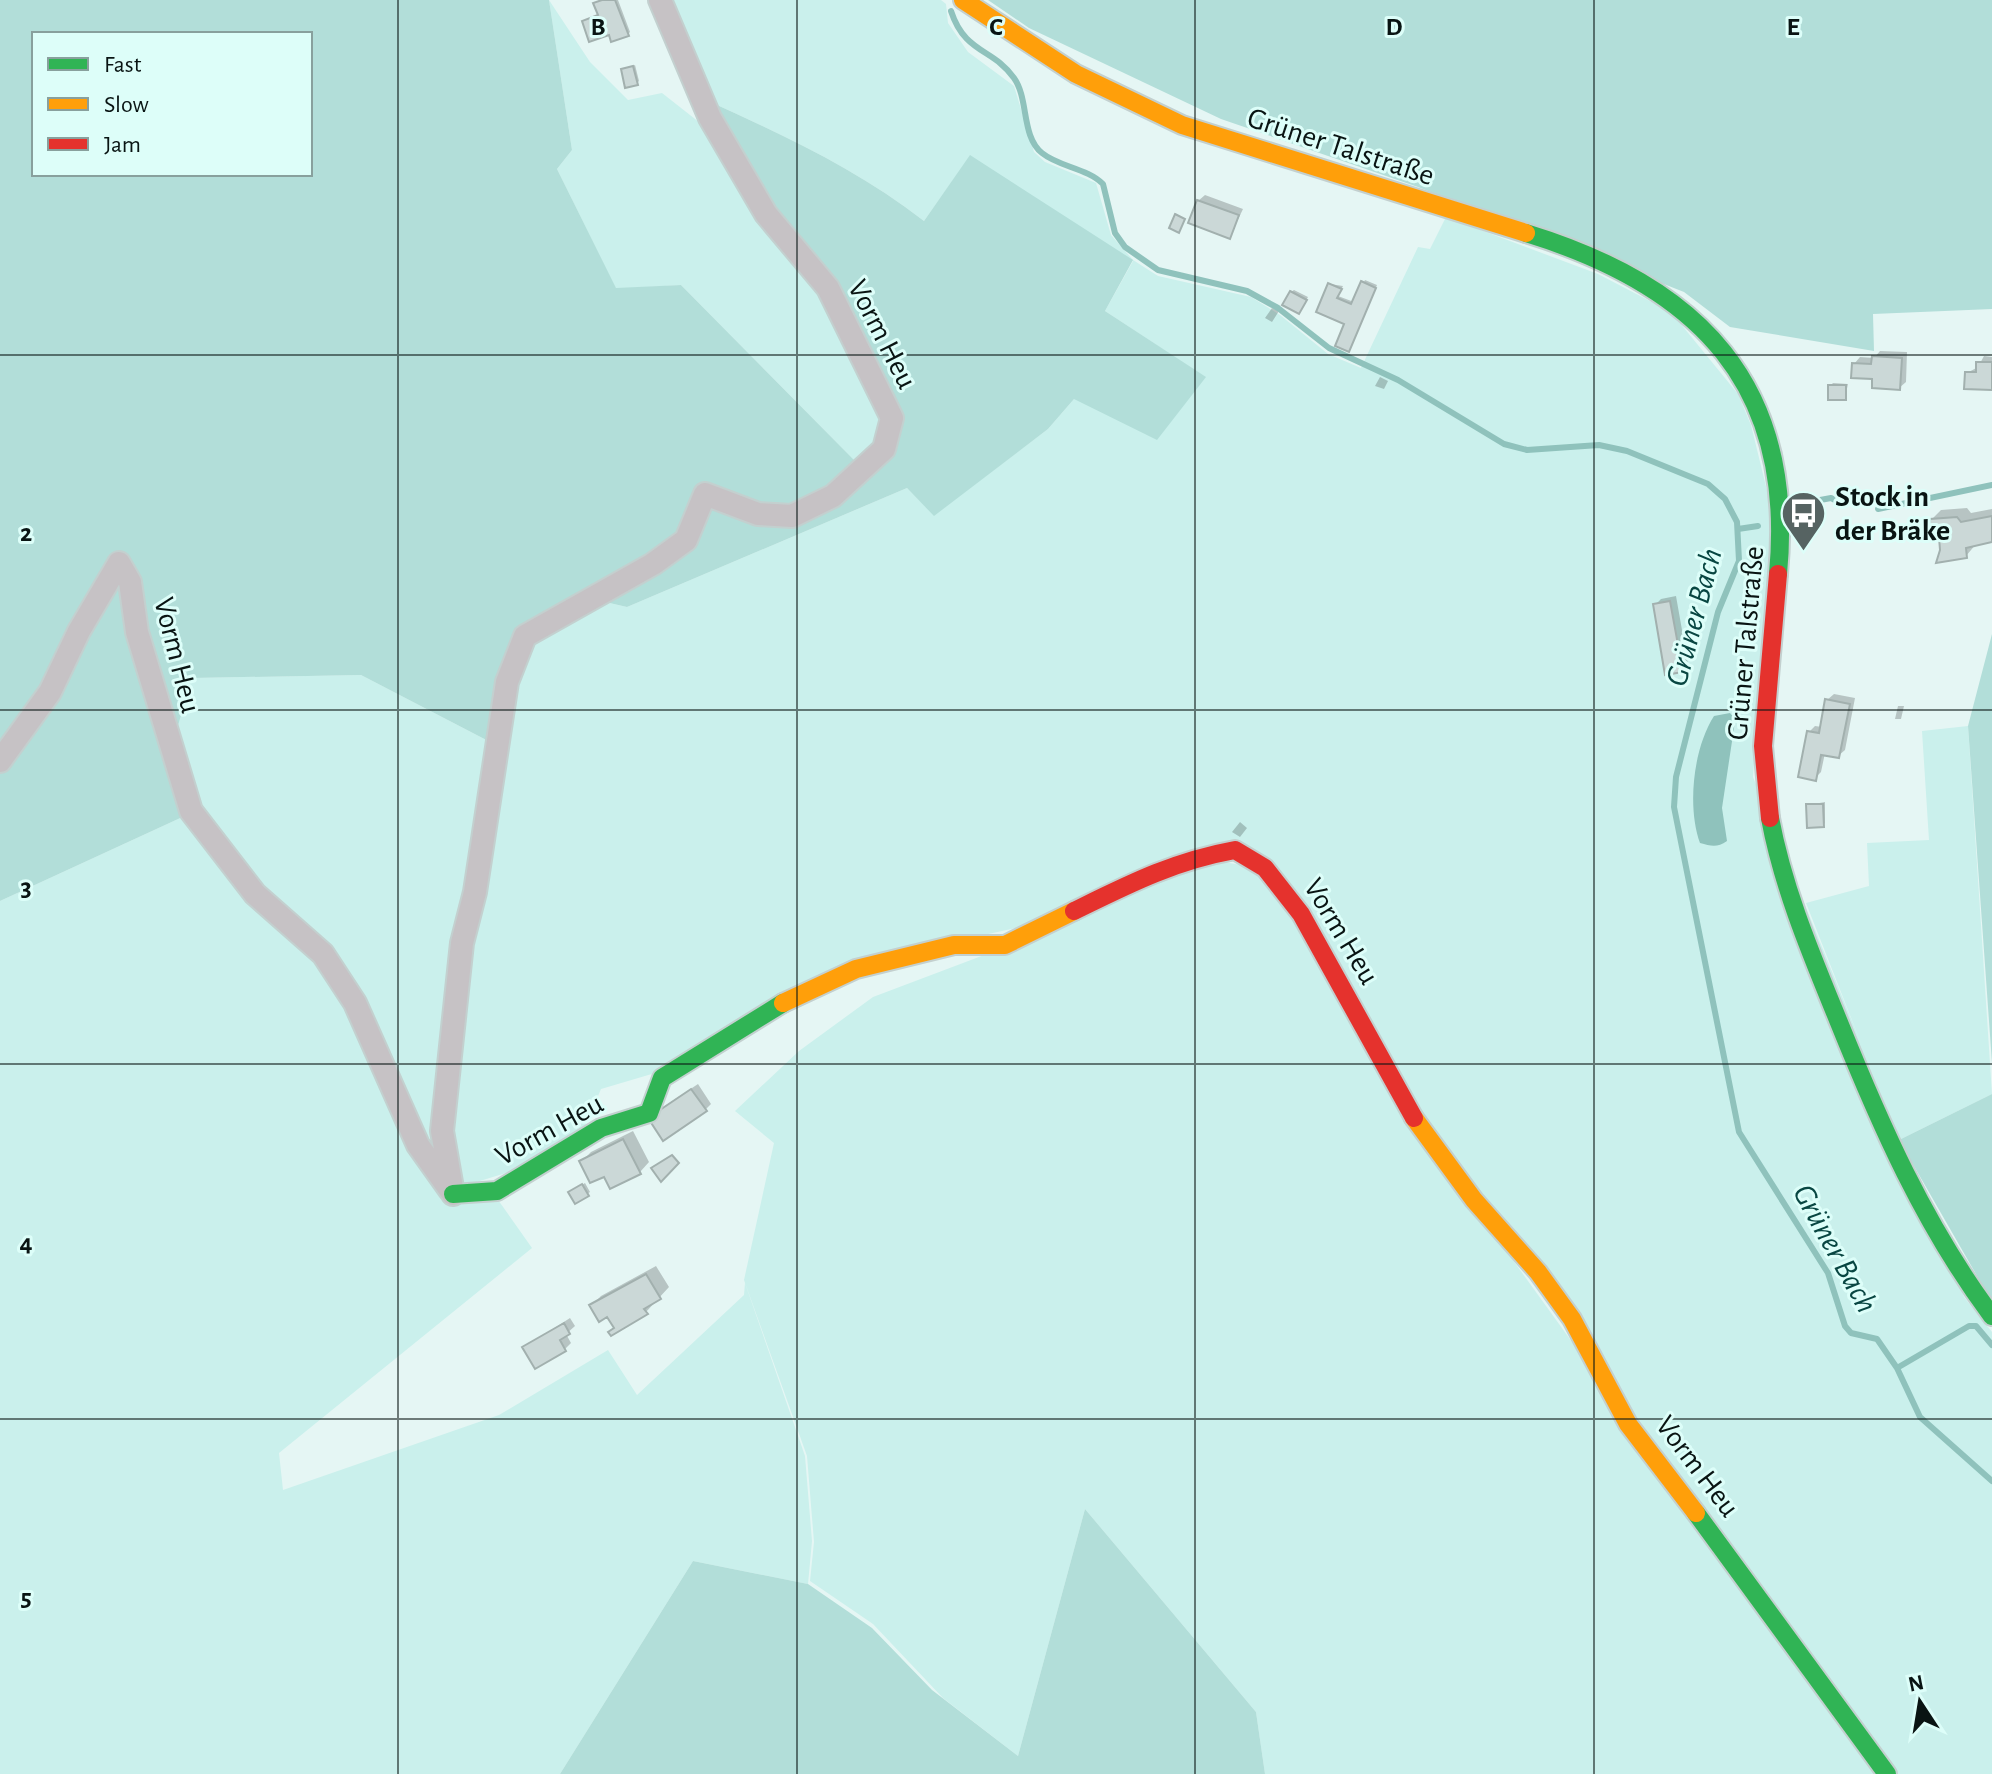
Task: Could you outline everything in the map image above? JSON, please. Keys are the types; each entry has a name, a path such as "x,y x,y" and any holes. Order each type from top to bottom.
{"street":[{"name":"Vorm Heu","path":"453,1194 442,1131 462,943 475,892 507,682 525,636 653,564 686,540 705,494 758,514 792,516 833,496 884,449 892,418 828,288 766,214 710,118 660,0"},
{"name":"Grüner Talstraße","path":"963,0 1065,70 1153,113 1605,262 1678,304 1722,349 1748,389 1766,432 1782,505 1782,552 1763,738 1768,809 1780,862 1809,948 1876,1115 1934,1231 1992,1316"},
{"name":"Vorm Heu","path":"0,761 50,692 79,631 119,563 130,582 137,632 191,811 255,894 323,954 355,1003 418,1145 453,1194"},
{"name":"Vorm Heu","path":"453,1194 497,1191 601,1128 649,1113 662,1078 791,998 856,969 954,945 1005,945 1161,868 1235,850 1265,868 1301,914 1410,1113 1474,1200 1538,1272 1572,1319 1628,1424 1762,1600 1887,1774"}],"shaded area":[{"path":"0,0 549,0 572,150 557,169 616,288 681,285 857,463 816,497 785,510 750,505 701,488 682,535 518,633 494,744 361,675 192,678 170,753 189,814 0,901"},
{"path":"549,0 590,62 628,100 662,93 704,126 822,290 886,419 879,446 857,463 681,285 616,289 557,169 572,150"},
{"path":"665,0 941,0 946,4 948,23 968,52 1014,86 1034,152 1045,162 1096,183 1111,235 1133,260 1158,276 1251,297 1280,315 1328,354 1361,368 1418,247 1430,249 1446,217 1598,274 1671,312 1738,394 1751,425 1772,511 1753,777 1964,1297 1992,1332 1992,1774 1894,1774 1476,1198 1361,1016 1236,850 1053,920 906,952 655,1073 601,1089 580,1138 539,1163 457,1188 446,1132 460,1013 510,684 529,638 592,599 627,607 907,488 934,515 1048,429 1074,399 1205,377 1105,311 1133,261 970,156 924,221 846,169 706,100"},
{"path":"988,0 1992,0 1992,309 1873,314 1874,351 1730,327 1684,292 1418,187 1221,119 1029,28"},
{"path":"706,100 846,169 924,221 970,155 1133,260 1105,311 1206,377 1157,440 1074,399 1048,429 934,516 907,488 627,607 592,599 654,568 707,503 756,519 837,502 898,417"},
{"path":"1992,634 1992,1063 1968,726"},
{"path":"361,675 494,744 437,1148 425,1144 359,1000 257,892 197,810 172,746 192,678"},
{"path":"1730,713 1735,719 1722,808 1727,841 1711,846 1700,843 1696,829 1694,778 1701,745 1714,716"},
{"path":"1968,726 1992,1094 1899,1140 1806,903 1869,886 1867,843 1929,840 1922,731"},
{"path":"189,814 321,957 451,1198 496,1197 532,1248 279,1453 283,1490 499,1415 608,1350 637,1395 744,1295 745,1283 805,1456 812,1541 808,1584 693,1561 560,1774 0,1774 0,901"},
{"path":"1202,858 1263,869 1406,1112 1884,1774 1265,1774 1256,1712 1085,1509 1018,1756 943,1698 873,1624 810,1581 814,1542 807,1456 744,1280 774,1143 735,1111 799,1051 873,997 1008,946"},
{"path":"1992,1094 1992,1302 1899,1140"},
{"path":"1085,1509 1256,1712 1265,1774 560,1774 693,1561 808,1584 872,1628 932,1690 1018,1756"}],"building":[{"path":"615,0 629,36 611,42 609,35 589,42 582,21 598,15 593,3"},
{"path":"633,66 638,85 625,88 621,69"},
{"path":"1197,200 1239,215 1230,239 1188,223"},
{"path":"1175,214 1185,219 1179,233 1169,228"},
{"path":"1361,281 1376,288 1349,352 1335,346 1344,324 1316,312 1328,283 1342,289 1337,298 1351,304"},
{"path":"1290,291 1307,300 1299,314 1282,305"},
{"path":"1872,356 1902,358 1900,390 1872,388 1872,379 1851,378 1852,363 1871,364"},
{"path":"1976,362 1992,362 1992,390 1964,389 1965,372 1976,372"},
{"path":"1828,385 1846,385 1846,400 1828,400"},
{"path":"1992,516 1992,542 1966,548 1967,558 1936,563 1940,550 1939,537 1929,528 1930,519 1957,517 1961,522"},
{"path":"1670,601 1683,672 1665,675 1653,604"},
{"path":"1825,699 1850,704 1839,758 1821,755 1816,781 1798,777 1807,731 1819,733"},
{"path":"1806,804 1823,804 1824,827 1807,828"},
{"path":"691,1089 707,1111 663,1141 648,1118"},
{"path":"623,1139 641,1174 610,1189 604,1177 590,1183 579,1161"},
{"path":"672,1155 679,1163 661,1182 651,1168"},
{"path":"582,1184 589,1196 575,1204 568,1192"},
{"path":"646,1274 661,1299 644,1309 648,1314 611,1336 608,1332 614,1328 607,1317 599,1322 589,1305"},
{"path":"564,1323 570,1334 560,1340 566,1351 535,1369 522,1347"}],"waterway":[{"name":"Grüner Bach","path":"951,11 964,35 1014,78 1035,146 1056,162 1089,174 1103,184 1115,233 1125,247 1158,270 1247,291 1278,308 1329,348 1398,380 1504,444 1527,450 1599,445 1627,451 1708,484 1725,499 1737,522 1739,561 1718,612 1676,777 1674,807 1739,1132 1828,1273 1845,1326 1851,1333 1877,1339 1897,1368 1920,1417 1992,1481"},
{"path":"1878,509 1992,485"},
{"path":"1804,503 1831,498 1837,501"},
{"path":"1738,529 1758,526"},
{"path":"1897,1368 1969,1326 1976,1326 1992,1345"}],"traffic: fast":[{"path":"1526,233 1587,255 1641,282 1687,314 1724,352 1752,397 1771,448 1779,507 1778,574"},
{"path":"1770,818 1782,870 1799,920 1870,1097 1924,1210 1992,1316"},
{"path":"453,1194 497,1191 601,1128 649,1113 662,1078 783,1003"},
{"path":"1696,1513 1887,1774"}],"traffic: slow":[{"path":"963,0 1076,74 1182,125 1526,233"},
{"path":"783,1003 856,969 954,945 1005,945 1074,911"},
{"path":"1414,1118 1474,1200 1538,1272 1572,1319 1628,1424 1696,1513"}],"traffic: jam":[{"path":"1770,818 1763,746 1778,574"},
{"path":"1074,911 1152,874 1235,850 1265,868 1301,914 1414,1118"}],"place":[{"name":"Stock in der Bräke","path":"1804,552"}]}
